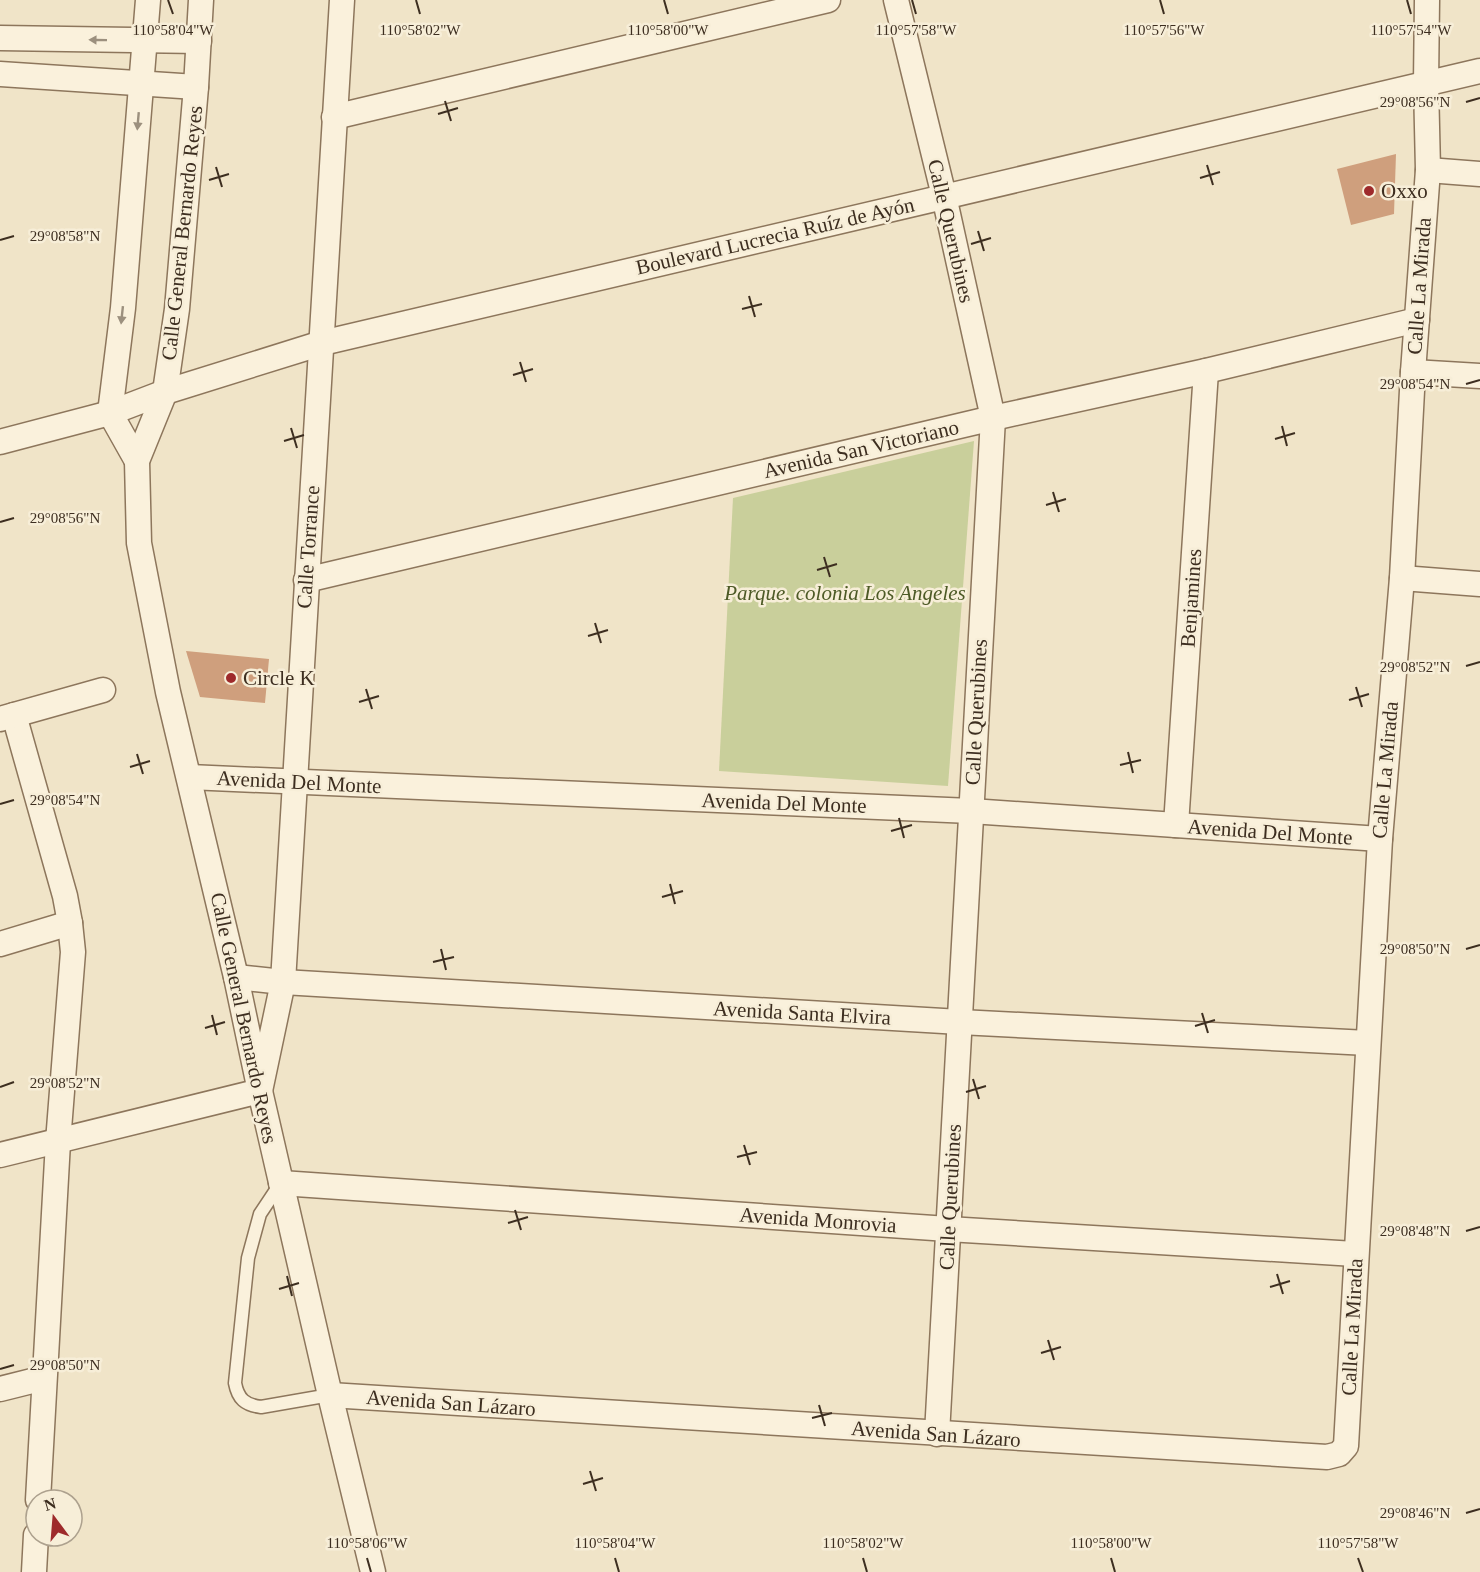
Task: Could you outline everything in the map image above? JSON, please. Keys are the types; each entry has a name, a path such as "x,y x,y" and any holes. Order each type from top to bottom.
{"street":[{"path":"111,413 123,308 148,0"},
{"name":"Calle General Bernardo Reyes","path":"201,0 177,309 165,392 137,461 139,543 168,692 236,977 280,1183 373,1572"},
{"name":"Calle Torrance","path":"260,1091 283,982 342,0"},
{"path":"334,117 828,0"},
{"name":"Calle Querubines","path":"896,0 944,196 993,418 937,1434"},
{"name":"Calle La Mirada","path":"1327,1457 1339,1454 1346,1446 1380,839 1401,578 1428,170 1427,0"},
{"path":"0,38 143,42 198,41"},
{"name":"Boulevard Lucrecia Ruíz de Ayón","path":"0,442 111,413 165,392 322,343 1480,71"},
{"path":"0,74 196,87"},
{"path":"1428,170 1480,174"},
{"name":"Avenida San Victoriano","path":"306,580 1417,320"},
{"name":"Benjamines","path":"1176,825 1206,371"},
{"path":"1413,372 1480,376"},
{"name":"Calle General Bernardo Reyes","path":"111,413 137,461"},
{"path":"1401,578 1480,584"},
{"path":"39,1488 58,1142 73,952 65,896 7,717 103,690"},
{"name":"Avenida Del Monte","path":"189,777 970,811 1380,839"},
{"path":"0,944 70,923"},
{"name":"Avenida Santa Elvira","path":"236,977 283,982 960,1022 1368,1043"},
{"path":"0,1155 260,1091"},
{"name":"Avenida Monrovia","path":"280,1183 948,1229 1355,1254"},
{"path":"0,1389 44,1378"},
{"name":"Avenida San Lázaro","path":"330,1395 1327,1457"},
{"path":"34,1572 35,1548"}],"lane":[{"path":"280,1183 260,1214 248,1258 235,1383 237,1393 242,1401 251,1406 261,1407 330,1395"}],"green space":[{"name":"Parque. colonia Los Angeles","path":"974,441 948,786 719,771 733,498"}],"building":[{"name":"Oxxo","path":"1396,154 1394,214 1351,225 1337,169"},
{"name":"Circle K","path":"186,651 269,659 265,703 200,697"}],"place":[{"name":"Oxxo","path":"1369,191"},
{"name":"Circle K","path":"231,678"}]}
